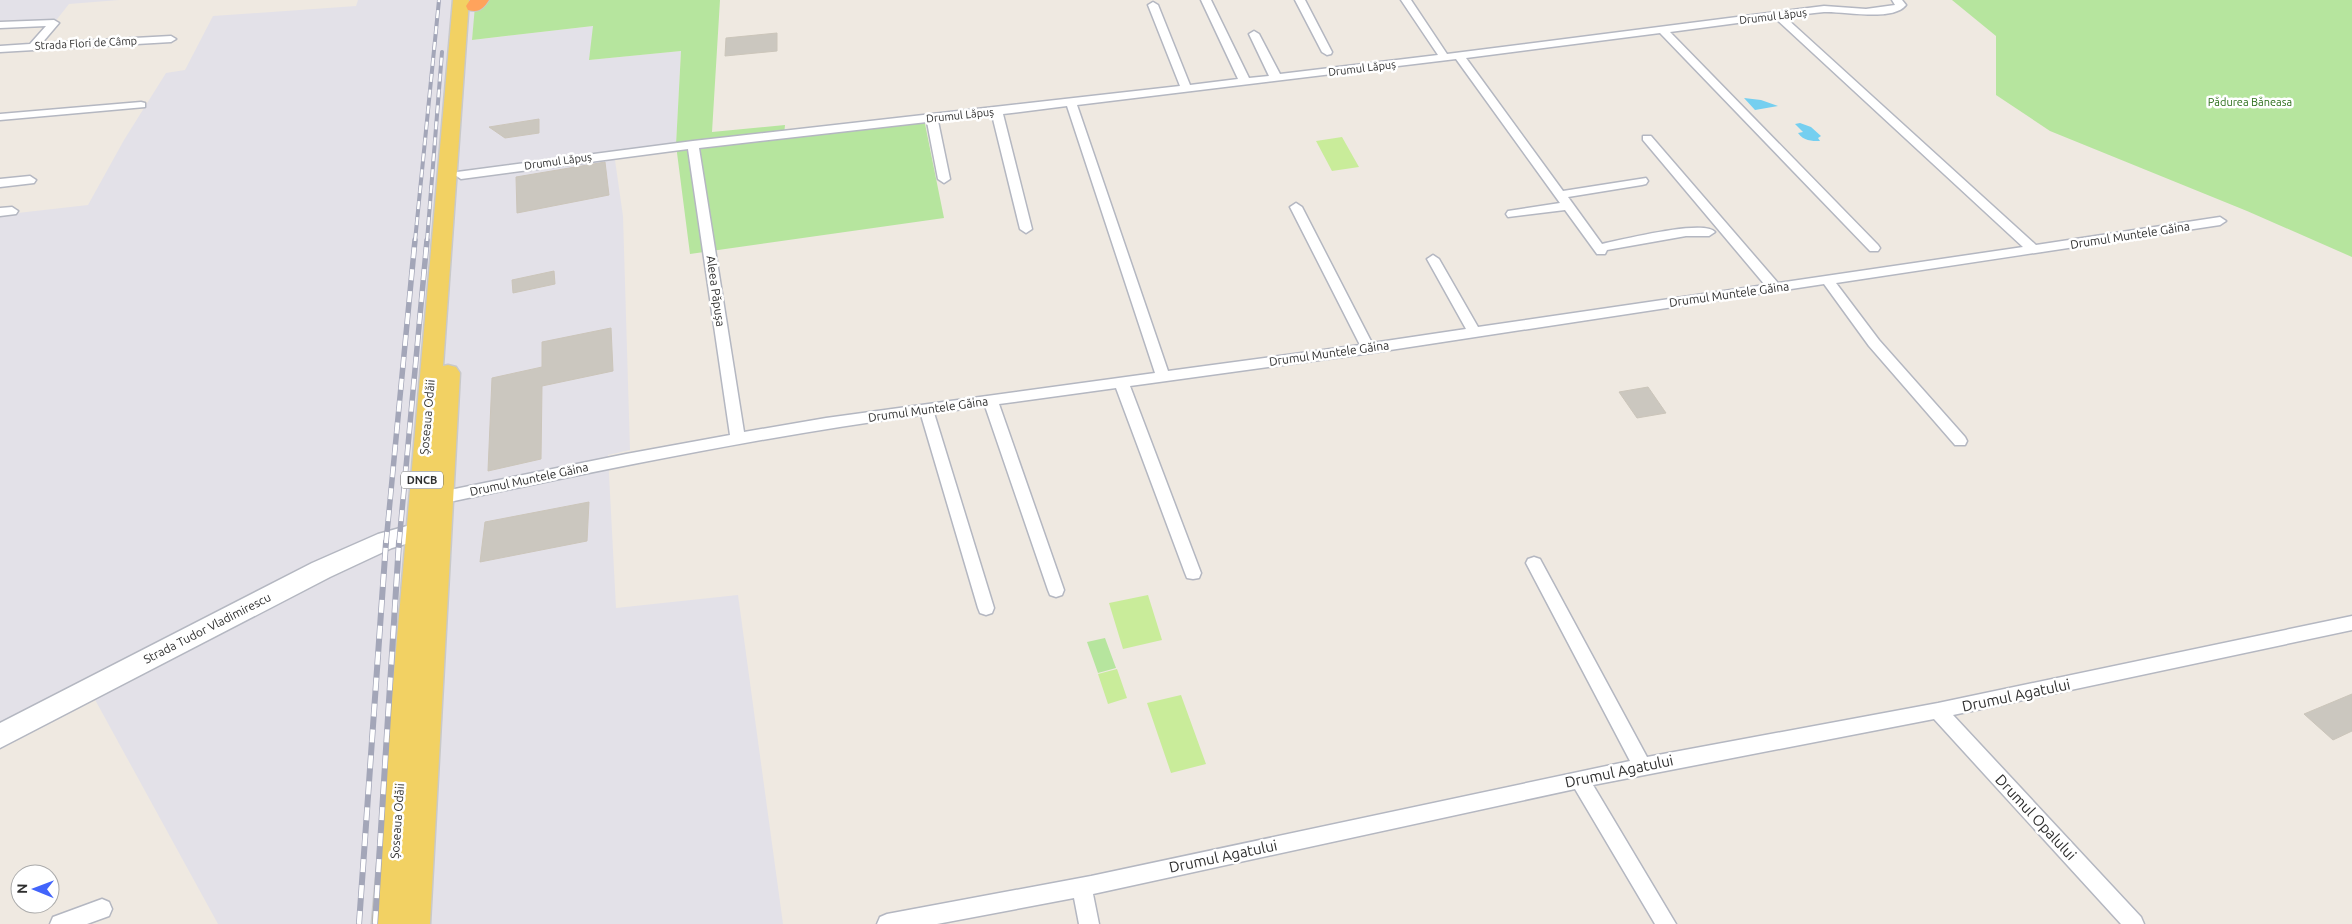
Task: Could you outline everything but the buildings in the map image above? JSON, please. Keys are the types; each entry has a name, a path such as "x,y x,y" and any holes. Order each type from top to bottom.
{"main road":[{"name":"Șoseaua Odăii","path":"413,924 473,2"},
{"name":"Șoseaua Odăii","path":"389,924 418,532 473,2"}],"street":[{"path":"1206,0 1245,82"},
{"path":"1300,0 1327,52"},
{"path":"1406,0 1445,58"},
{"name":"Drumul Lăpuș","path":"461,175 694,144 1070,103 1445,58 1777,15 1840,8 1866,12 1898,8 1901,5 1897,0"},
{"path":"1153,5 1186,89"},
{"path":"1777,15 2033,249"},
{"path":"0,25 54,23 34,46"},
{"path":"1663,30 1874,248"},
{"path":"1254,34 1276,78"},
{"name":"Strada Flori de Câmp","path":"0,49 172,39"},
{"path":"1459,56 1600,250 1686,232 1708,232"},
{"path":"1070,103 1163,376"},
{"path":"0,116 141,105"},
{"path":"997,111 1026,228"},
{"path":"932,119 944,179"},
{"path":"1647,138 1774,288"},
{"name":"Aleea Păpușa","path":"694,144 738,439"},
{"path":"0,182 30,180"},
{"path":"1560,195 1642,181"},
{"path":"1296,206 1368,348"},
{"path":"1512,214 1568,206"},
{"name":"Drumul Muntele Găina","path":"440,498 626,459 826,423 1368,348 2220,221"},
{"path":"1433,259 1474,332"},
{"path":"1826,280 1874,343 1960,441"},
{"path":"1121,381 1193,573"},
{"path":"990,400 1056,590"},
{"path":"926,409 986,608"},
{"name":"Strada Tudor Vladimirescu","path":"0,736 321,570 386,540 418,532"},
{"path":"1534,562 1642,766"},
{"name":"Drumul Agatului","path":"887,924 1082,886 1642,766 1938,711 2352,623"},
{"name":"Drumul Opalului","path":"1938,711 2134,924"},
{"path":"1579,779 1666,924"},
{"path":"1082,886 1089,924"},
{"path":"60,924 102,909"}],"shaded area":[{"path":"0,0 119,0 69,4 54,23 0,25"},
{"path":"358,0 477,0 472,40 594,26 589,60 681,51 676,145 614,153 623,216 630,450 608,455 616,608 738,595 783,924 218,924 93,696 0,744 0,215 88,205 124,140 166,73 185,70 213,16 356,6"}],"green space":[{"path":"480,0 720,0 712,132 785,125 784,135 924,119 944,218 690,254 676,145 681,51 589,60 593,26 472,40 475,6"},
{"name":"Pădurea Băneasa","path":"1952,0 2352,0 2352,257 2247,211 2050,131 1996,95 1996,36"},
{"path":"1342,137 1359,167 1332,171 1316,141"},
{"path":"1148,595 1162,640 1123,649 1109,603"},
{"path":"1105,638 1116,668 1098,673 1087,642"},
{"path":"1117,669 1127,698 1108,704 1098,674"},
{"path":"1181,695 1206,764 1171,773 1147,703"}],"water":[{"path":"1744,98 1761,100 1778,106 1755,110"},
{"path":"1800,123 1811,127 1821,136 1818,138 1820,141 1808,140 1800,136 1798,133 1803,132 1795,124"}],"railway":[{"path":"415,241 439,0"},
{"path":"427,241 442,52"},
{"path":"386,543 415,240"},
{"path":"399,543 427,240"},
{"path":"359,924 386,542"},
{"path":"375,924 399,542"}]}
